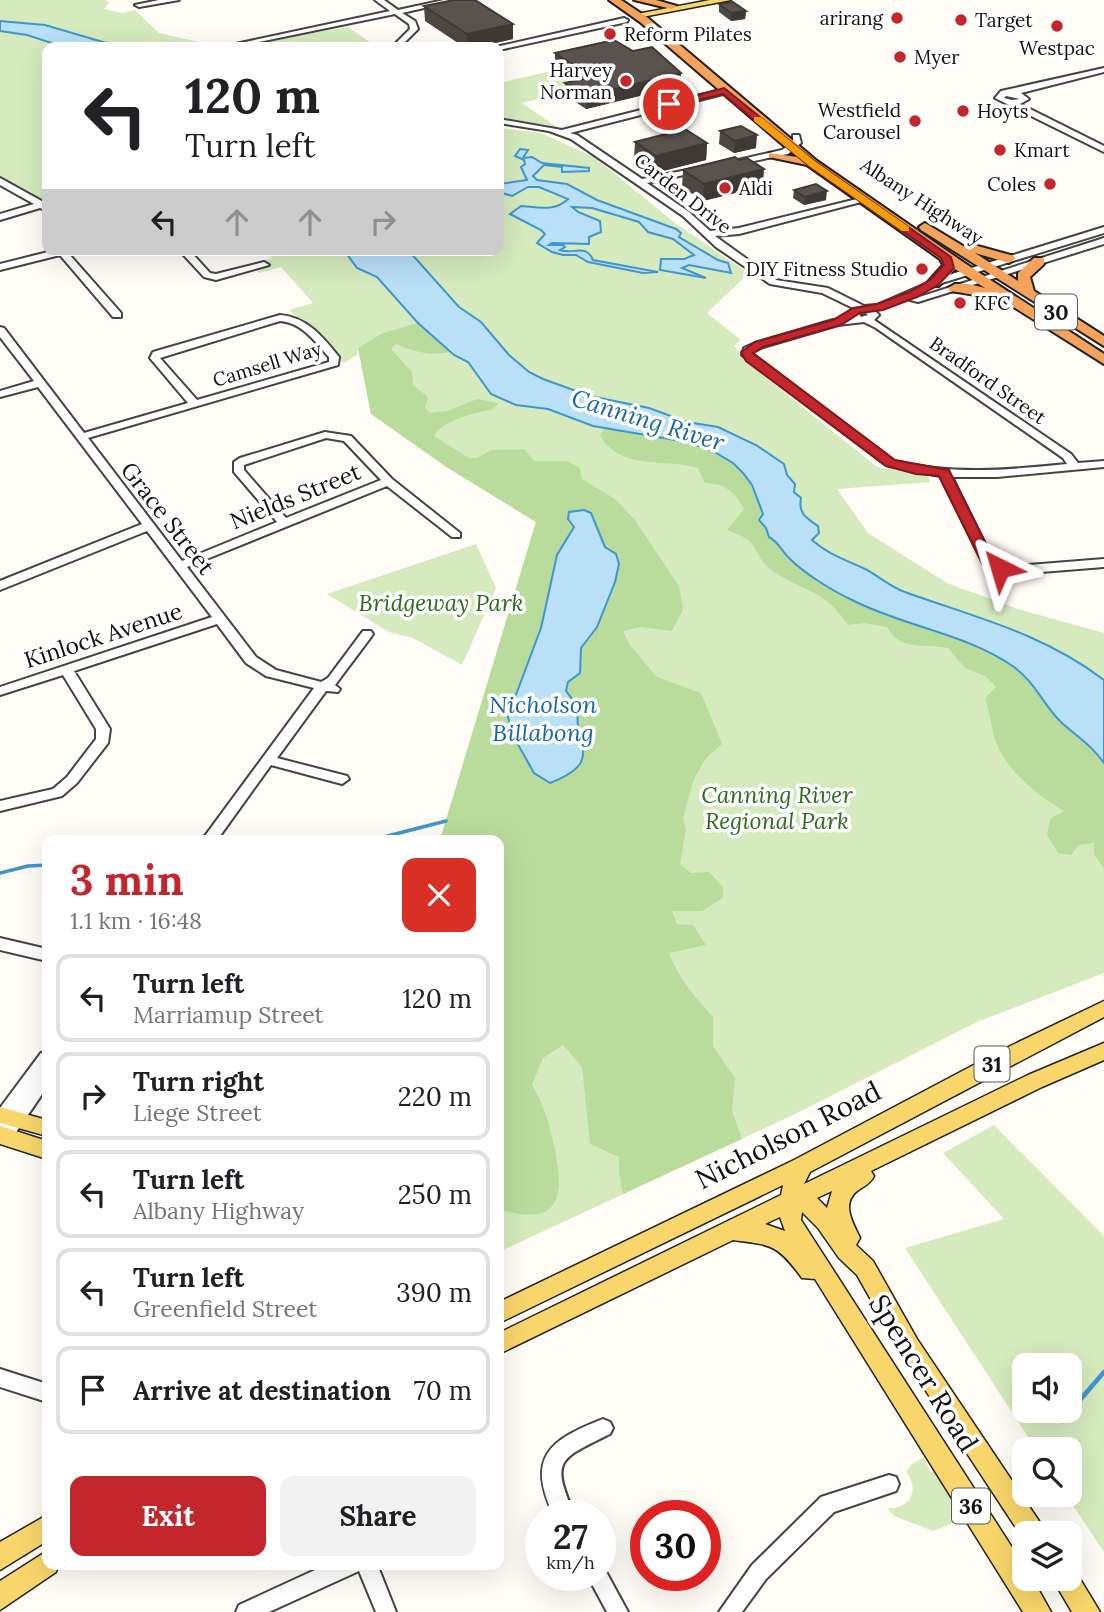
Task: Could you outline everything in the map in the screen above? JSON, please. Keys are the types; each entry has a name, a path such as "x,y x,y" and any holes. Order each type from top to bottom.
{"highway":[{"name":"Albany Highway","path":"614,0 643,13"},
{"name":"Albany Highway","path":"631,0 795,143 1104,342"},
{"path":"639,0 672,6"},
{"path":"657,24 685,7"},
{"name":"Albany Highway","path":"657,24 724,90 780,138 795,143 813,164 974,276 1104,360"},
{"path":"773,155 813,164"},
{"path":"931,231 992,256 1009,259"},
{"path":"934,283 950,266 946,257"},
{"path":"1028,294 1023,276 1039,261"},
{"path":"955,288 968,288 1014,302"}],"main road":[{"path":"643,13 709,0"},
{"path":"643,13 726,0"},
{"name":"Nicholson Road","path":"504,1311 802,1166 1104,1008"},
{"name":"31","path":"504,1342 901,1146 1104,1051"},
{"path":"4,1124 42,1128"},
{"path":"4,1124 42,1147"},
{"path":"865,1268 840,1221 837,1201 844,1187 887,1164 901,1146"},
{"name":"Spencer Road","path":"802,1166 794,1180 790,1221 1038,1612"},
{"name":"Spencer Road","path":"756,1189 810,1205 827,1221 847,1251 865,1268 909,1346 1026,1521"},
{"name":"36","path":"727,1231 755,1230 778,1237 788,1245 878,1360"},
{"path":"0,1557 42,1530"},
{"path":"0,1597 42,1567"},
{"path":"1073,1591 1087,1612"}],"street":[{"path":"158,0 138,4 141,6 175,0"},
{"path":"379,0 412,23 414,29 401,42"},
{"path":"250,42 455,0"},
{"path":"504,47 624,20"},
{"path":"615,23 657,24"},
{"path":"1010,98 1104,70"},
{"path":"1010,98 1023,100 1104,76"},
{"path":"563,132 724,90"},
{"path":"1010,98 1104,147"},
{"path":"1023,100 1035,111 1104,147"},
{"name":"Carden Drive","path":"504,122 563,132 580,140 686,214 719,245 773,282 825,290 865,315"},
{"path":"752,158 776,147 780,138"},
{"path":"716,165 773,155 795,143"},
{"path":"642,182 704,168"},
{"path":"0,181 42,206"},
{"path":"708,234 739,231 862,199"},
{"path":"0,217 42,207"},
{"path":"992,270 1009,259 1104,230"},
{"path":"865,315 934,283 1039,261 1104,241"},
{"path":"0,267 45,256"},
{"path":"69,256 117,315"},
{"path":"190,256 207,275 216,277 264,265"},
{"path":"974,276 955,288 748,349 747,355 890,463 916,470 984,473 1104,464"},
{"name":"Bradford Street","path":"865,315 1067,456 1074,466"},
{"name":"Camsell Way","path":"80,437 326,367 334,363 334,357 300,320 292,318 280,318 158,354 155,358 194,404"},
{"name":"Grace Street","path":"0,330 251,660 264,670 330,685"},
{"path":"0,394 40,383"},
{"path":"284,523 238,470 238,464 326,435 337,435 347,438 388,481 456,535"},
{"path":"944,472 987,560 1000,568 1014,570 1104,563"},
{"name":"Nields Street","path":"179,566 388,481"},
{"path":"0,586 148,526"},
{"name":"Kinlock Avenue","path":"0,691 219,619"},
{"path":"224,835 273,762 367,634"},
{"path":"0,806 57,793 72,780 103,740 103,729 66,669"},
{"path":"273,762 342,779"},
{"path":"213,835 273,762"},
{"path":"0,944 42,954"},
{"path":"4,1124 42,1065"},
{"path":"4,1124 42,1081"},
{"path":"0,1378 42,1391"},
{"path":"556,1500 550,1489 550,1465 562,1449 603,1428"},
{"path":"729,1612 759,1572 828,1504 888,1484"},
{"path":"246,1612 339,1570"},
{"path":"369,1570 386,1612"},
{"path":"606,1591 618,1612"}],"green space":[{"path":"0,0 106,0 109,3 104,9 122,13 135,10 159,33 199,42 42,42 42,203 0,181"},
{"path":"348,27 370,42 258,42"},
{"path":"551,71 580,89 522,103 557,127 504,118 504,82"},
{"name":"Canning River Regional Park","path":"504,129 541,133 594,157 675,223 751,275 746,276 707,313 741,340 734,346 754,368 877,467 928,476 930,482 837,489 868,533 947,583 1018,609 1104,633 1104,973 977,1022 793,1115 504,1250 504,835 442,835 536,522 448,468 371,414 358,348 357,355 344,363 289,310 313,303 281,267 259,273 251,264 272,258 270,256 504,256"},
{"path":"418,323 450,352 436,354 396,344 391,349 412,372 413,385 428,397 425,408 430,413 447,411 477,399 498,403 494,409 452,421 434,436 469,458 477,458 491,450 524,449 534,461 567,461 580,468 582,479 615,499 635,520 679,586 683,610 672,631 641,627 623,631 629,644 657,677 701,693 722,744 706,758 694,779 683,818 686,829 680,864 691,873 709,872 723,887 723,898 702,911 672,911 677,924 693,925 706,945 669,953 694,995 713,1017 713,1046 735,1078 732,1111 742,1139 623,1194 619,1157 590,1144 582,1067 563,1045 543,1058 532,1085 548,1122 559,1180 554,1204 546,1211 535,1214 504,1210 504,835 442,835 536,522 448,468 371,414 358,348 383,333"},
{"path":"605,428 685,441 722,456 738,468 752,487 763,514 759,521 766,528 769,537 803,570 852,600 975,646 995,655 1022,673 1056,717 1104,763 1104,869 1094,854 1094,843 1079,845 1071,855 1058,853 1047,835 1050,819 1064,811 1042,797 1005,759 994,736 985,698 996,687 985,676 965,668 948,648 906,643 893,635 887,627 864,623 848,625 831,604 774,572 747,539 727,530 744,509 729,490 705,483 698,468 631,459 619,454 608,446 600,435"},
{"name":"Bridgeway Park","path":"476,544 496,588 462,665 413,638 389,632 327,594"},
{"path":"994,1125 1104,1236 1104,1552 1074,1507 1082,1507 1082,1437 1028,1437 1019,1423 1082,1423 1082,1353 1012,1353 1012,1412 905,1248 1004,1219 943,1153"},
{"path":"924,1457 930,1471 935,1472 964,1519 933,1531 894,1516 887,1508 901,1506 910,1498 912,1486 906,1472 912,1464"}],"water":[{"path":"0,21 45,25 103,42 49,42 0,31"},
{"path":"520,149 528,150 523,158 532,157 542,163 589,168 589,171 562,172 562,167 544,165 533,176 537,180 567,184 597,200 676,229 681,233 679,237 728,263 731,273 689,265 682,268 706,278 660,270 661,259 684,259 694,255 673,239 648,232 639,222 592,208 572,207 600,221 601,232 589,237 589,244 549,245 563,245 565,247 560,250 565,251 587,252 593,260 658,272 643,273 588,262 576,255 552,252 537,243 545,234 541,230 510,214 521,206 552,207 568,199 539,187 528,187 512,196 504,194 504,183 527,180 521,167 525,164 524,160 515,156"},
{"name":"Canning River","path":"348,256 413,256 459,307 481,322 509,355 529,372 590,396 649,408 687,422 718,427 756,445 784,464 787,475 795,484 794,492 801,498 802,511 818,526 819,533 812,540 824,549 900,590 1033,638 1104,680 1104,763 1056,717 1028,680 1014,667 975,646 852,600 796,565 769,537 759,520 763,514 752,485 733,463 711,450 687,442 593,426 548,409 516,405 491,394 468,362 454,355 418,323 377,277 357,268"},
{"name":"Nicholson Billabong","path":"584,510 591,513 605,547 616,554 619,564 615,582 597,627 581,648 580,673 568,682 566,691 576,707 583,756 577,768 550,783 534,773 511,732 508,716 541,628 557,555 574,527 568,519 569,512"}],"building":[{"path":"454,0 475,0 513,24 467,34 424,6"},
{"path":"733,2 746,11 731,13 719,4"},
{"path":"614,40 633,51 652,47 681,73 587,96 565,83 592,77 555,53"},
{"path":"741,126 757,135 735,141 720,131"},
{"path":"685,129 707,143 656,156 635,142"},
{"path":"735,157 739,160 747,158 764,169 704,184 683,170"},
{"path":"816,184 827,191 805,197 794,190"}],"waterway":[{"path":"391,835 446,821"},
{"path":"0,873 42,865"},
{"path":"1082,1398 1104,1372"}],"slow traffic":[{"path":"758,119 813,164 905,229"}],"place":[{"name":"arirang","path":"897,18"},
{"name":"Target","path":"961,20"},
{"name":"Westpac","path":"1057,26"},
{"name":"Reform Pilates","path":"610,34"},
{"name":"Myer","path":"900,57"},
{"name":"Harvey Norman","path":"626,81"},
{"name":"Hoyts","path":"963,111"},
{"name":"Westfield Carousel","path":"915,121"},
{"name":"Kmart","path":"1000,150"},
{"name":"Coles","path":"1050,184"},
{"name":"Aldi","path":"725,188"},
{"name":"DIY Fitness Studio","path":"922,269"},
{"name":"KFC","path":"960,303"}],"route":[{"path":"669,104 724,90 813,164 946,257 950,266 934,283 913,294 879,307 854,311 837,322 759,345 746,352 750,358 890,463 916,470 944,472 987,560 1000,568"}]}
